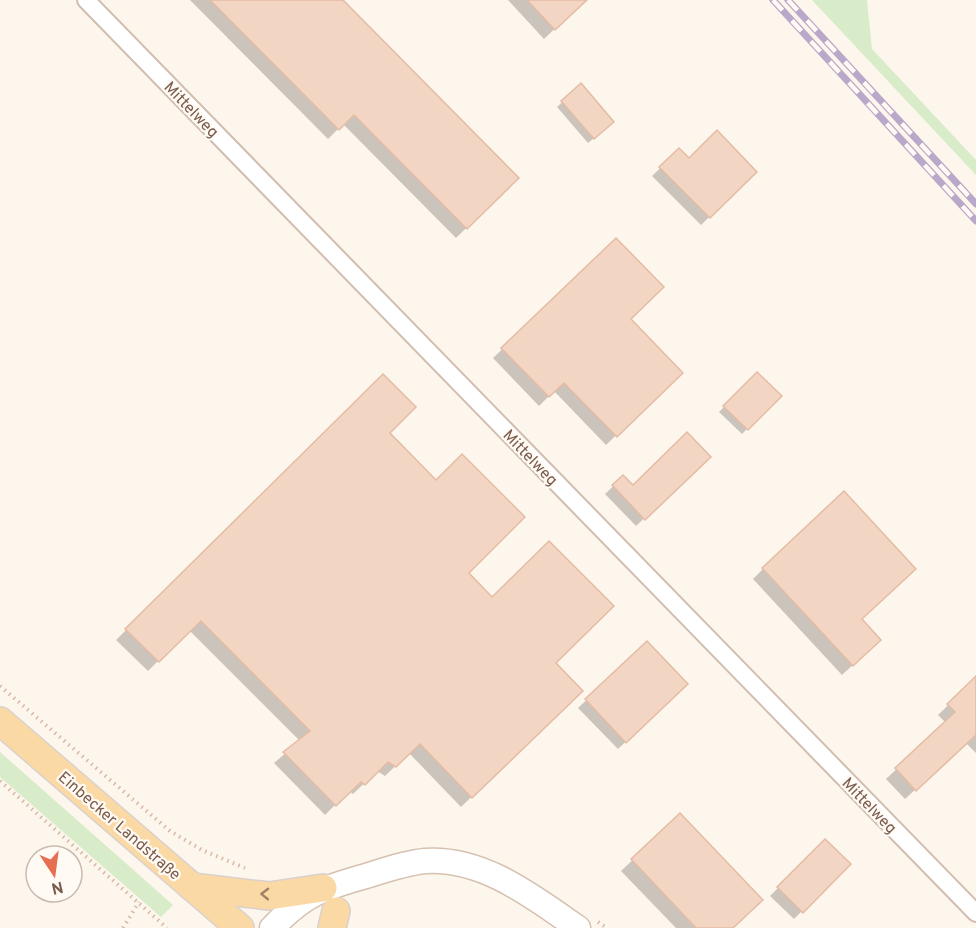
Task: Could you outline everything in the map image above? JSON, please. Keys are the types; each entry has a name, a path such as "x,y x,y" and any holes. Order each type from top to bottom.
{"main road":[{"name":"Einbecker Landstraße","path":"0,721 240,928"},
{"path":"328,914 368,875 424,861 447,861 482,869 516,886 578,928"},
{"path":"209,928 192,887 269,896 328,914"},
{"path":"272,928 302,900 328,914"}],"street":[{"name":"Mittelweg","path":"86,0 976,913"}],"path":[{"path":"0,686 170,831 202,850 247,869"},
{"path":"0,782 167,928"},
{"path":"123,928 139,902"}],"green space":[{"path":"812,0 867,0 872,49 976,160 976,175"},
{"path":"0,752 173,905 161,917 84,850 84,844 77,844 0,777"}],"building":[{"path":"210,0 343,0 519,178 467,229 354,115 339,130"},
{"path":"527,0 587,0 555,30"},
{"path":"581,83 614,122 594,139 561,101"},
{"path":"717,130 757,172 710,218 659,167 679,148 689,158"},
{"path":"616,238 664,287 631,319 683,373 617,437 564,383 549,397 501,348"},
{"path":"757,372 782,396 748,430 723,406"},
{"path":"383,374 416,407 390,433 436,480 462,454 525,517 469,573 492,597 549,541 614,606 556,663 583,691 472,798 420,744 396,767 388,762 365,785 361,782 336,806 283,752 310,731 201,621 159,662 125,629"},
{"path":"687,432 711,457 645,520 612,485 623,475 633,485"},
{"path":"844,491 916,569 862,619 881,640 853,666 762,568"},
{"path":"647,641 688,684 626,743 585,699"},
{"path":"976,676 976,735 916,791 895,768 955,712 947,704"},
{"path":"680,813 763,900 733,928 696,928 631,859"},
{"path":"825,839 851,864 803,913 777,887"}],"railway":[{"path":"773,0 976,221"},
{"path":"788,0 976,204"}]}
